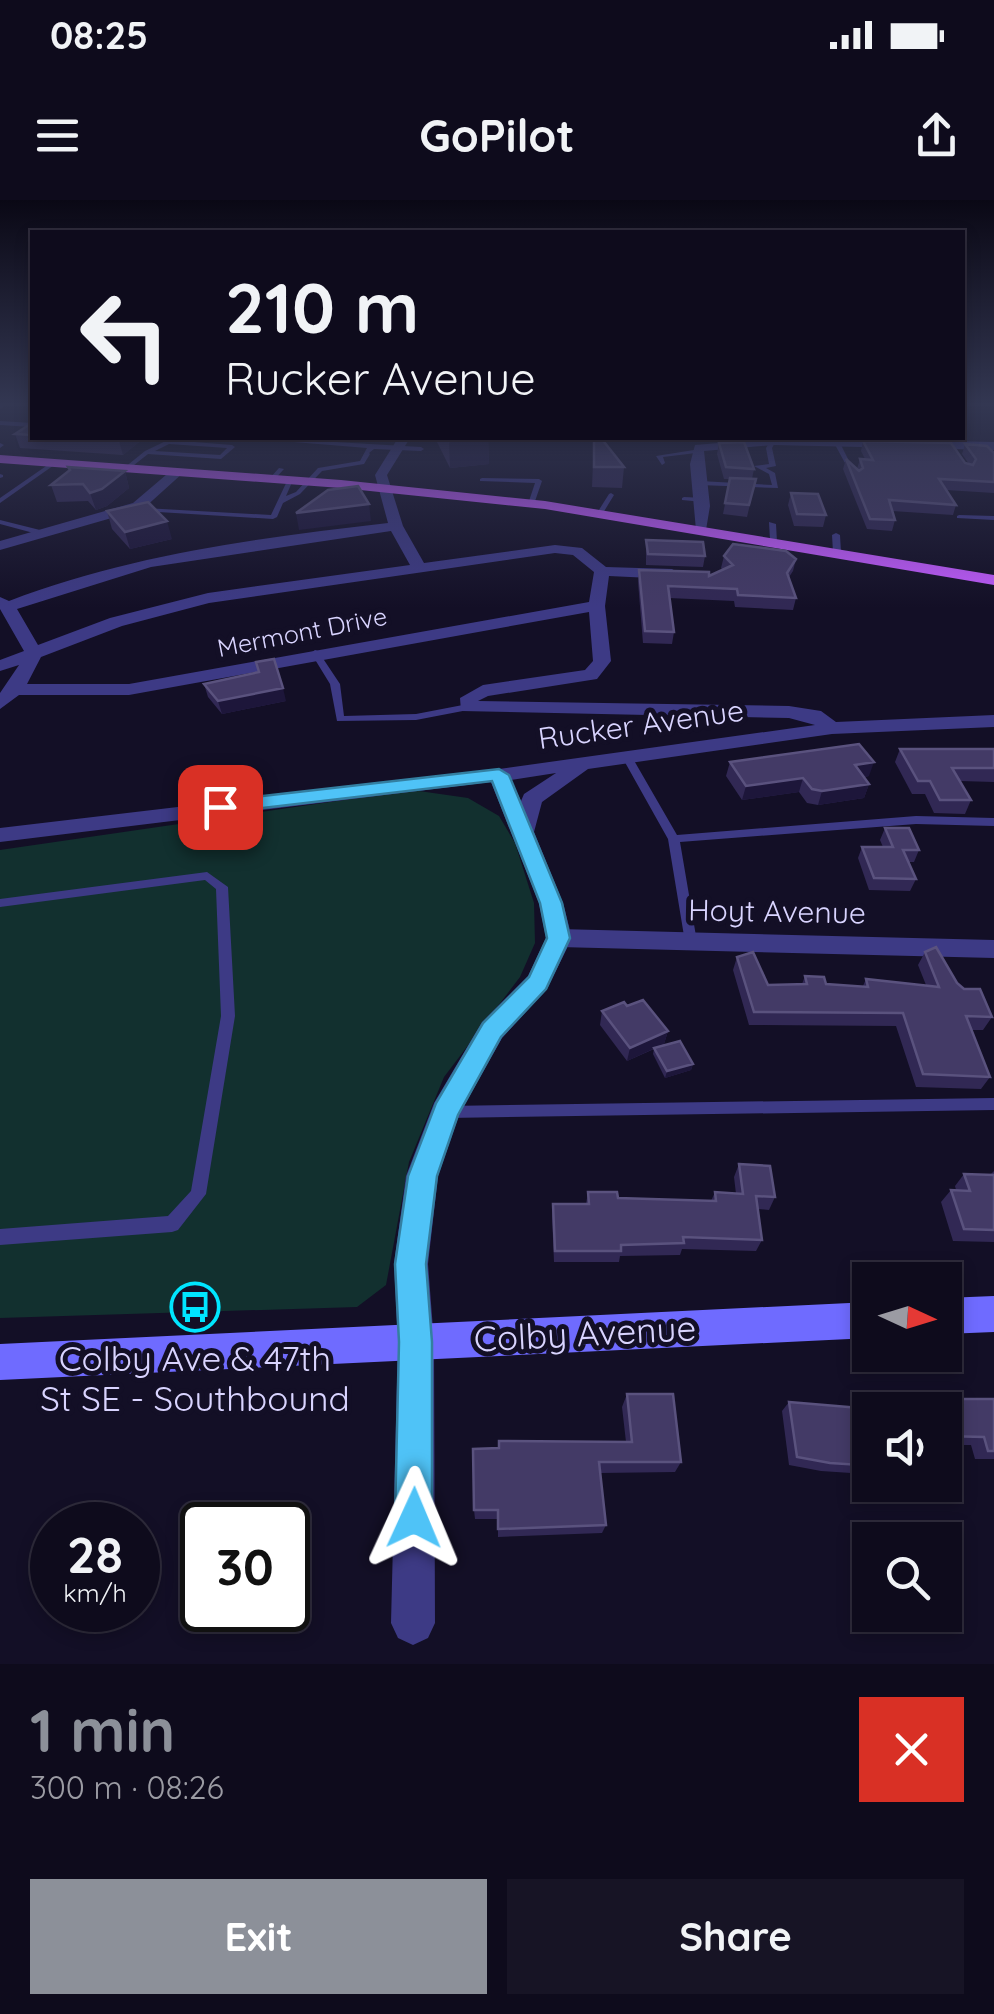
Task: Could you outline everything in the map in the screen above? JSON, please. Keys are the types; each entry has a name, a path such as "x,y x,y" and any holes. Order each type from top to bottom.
{"main road":[{"path":"169,471 219,471"},
{"path":"241,471 701,527 993,578"},
{"path":"962,1315 994,1314"},
{"name":"Colby Avenue","path":"0,1362 852,1321"}],"street":[{"path":"383,471 381,475 396,526 419,566"},
{"path":"699,471 706,511 701,527"},
{"path":"0,546 132,508 178,472"},
{"path":"34,653 4,604 76,578 162,558 396,526"},
{"path":"0,666 164,608 419,566 555,549 577,551 602,572 699,575"},
{"path":"602,572 598,606 602,661 591,676 483,691 469,698 468,706 789,712 814,715 832,728"},
{"name":"Mermont Drive","path":"15,689 56,694 142,691 315,652 598,606"},
{"path":"0,702 15,689 34,653"},
{"name":"Rucker Avenue","path":"0,835 499,775 832,728 994,720"},
{"path":"521,836 532,799 590,762"},
{"path":"412,1623 416,1342 413,1246 422,1176 445,1112 492,1030 538,982 559,938 551,903 499,775"},
{"name":"Hoyt Avenue","path":"559,938 994,949"}],"lane":[{"path":"0,501 42,471"},
{"path":"280,502 318,471"},
{"path":"684,499 776,486 772,473 761,471"},
{"path":"852,471 854,476"},
{"path":"132,508 273,517 280,502 281,476"},
{"path":"482,480 539,481 531,504"},
{"path":"600,513 611,496"},
{"path":"958,517 994,518"},
{"path":"0,522 41,533"},
{"path":"772,524 774,540"},
{"path":"836,534 837,552"},
{"path":"315,652 335,684 340,719 416,717 468,706"},
{"path":"628,757 674,840 691,942"},
{"path":"674,840 916,820 994,822"},
{"path":"0,902 207,876 222,887 228,1016 198,1194 172,1224 0,1236"},
{"path":"445,1112 994,1104"}],"green space":[{"path":"412,790 468,798 499,816 515,843 534,903 535,943 520,977 444,1077 409,1162 386,1285 357,1307 0,1318 0,850"}],"building":[{"path":"68,471 125,471 90,493 83,484 51,485"},
{"path":"851,471 994,471 994,482 939,479 956,505 889,500 895,520 870,519"},
{"path":"730,478 756,479 749,505 725,503"},
{"path":"358,486 369,504 296,513 328,490"},
{"path":"791,493 818,494 826,515 797,514"},
{"path":"148,502 167,521 125,532 107,511"},
{"path":"646,540 703,542 705,556 648,554"},
{"path":"733,544 786,551 796,559 787,573 796,598 738,595 737,589 668,586 674,632 645,631 639,570 709,572 709,576 733,565 724,556"},
{"path":"274,659 283,688 218,701 204,684 259,672 256,662"},
{"path":"859,744 874,762 855,765 869,784 822,791 812,789 803,778 746,786 730,762"},
{"path":"900,749 994,749 994,768 952,768 971,800 940,800 930,781 918,781"},
{"path":"885,828 909,828 919,850 903,850 916,879 874,878 862,847 893,847"},
{"path":"936,947 957,983 964,989 980,989 992,1017 966,1016 990,1077 923,1074 903,1013 754,1012 737,957 753,952 768,985 807,984 805,976 824,977 826,984 868,987 866,979 939,987 925,952"},
{"path":"643,1000 668,1031 630,1048 602,1011"},
{"path":"680,1041 693,1064 667,1071 654,1048"},
{"path":"739,1164 770,1166 775,1197 756,1196 762,1240 683,1237 684,1243 621,1245 621,1251 555,1251 553,1204 589,1204 588,1192 617,1192 618,1198 716,1201 715,1192 743,1194"},
{"path":"964,1174 994,1175 994,1230 964,1229 951,1190 970,1191"},
{"path":"627,1394 673,1394 681,1462 599,1462 606,1525 498,1529 498,1510 474,1510 473,1449 499,1448 499,1441 632,1442"},
{"path":"962,1399 994,1399 994,1451 988,1451 984,1437 962,1436"},
{"path":"789,1402 852,1407 852,1464 797,1457"}],"place":[{"name":"Colby Ave & 47th St SE - Southbound","path":"195,1307"}],"route":[{"path":"220,807 499,775 551,903 559,938 538,982 492,1030 445,1112 422,1176 411,1264 416,1342 414,1518"}]}
